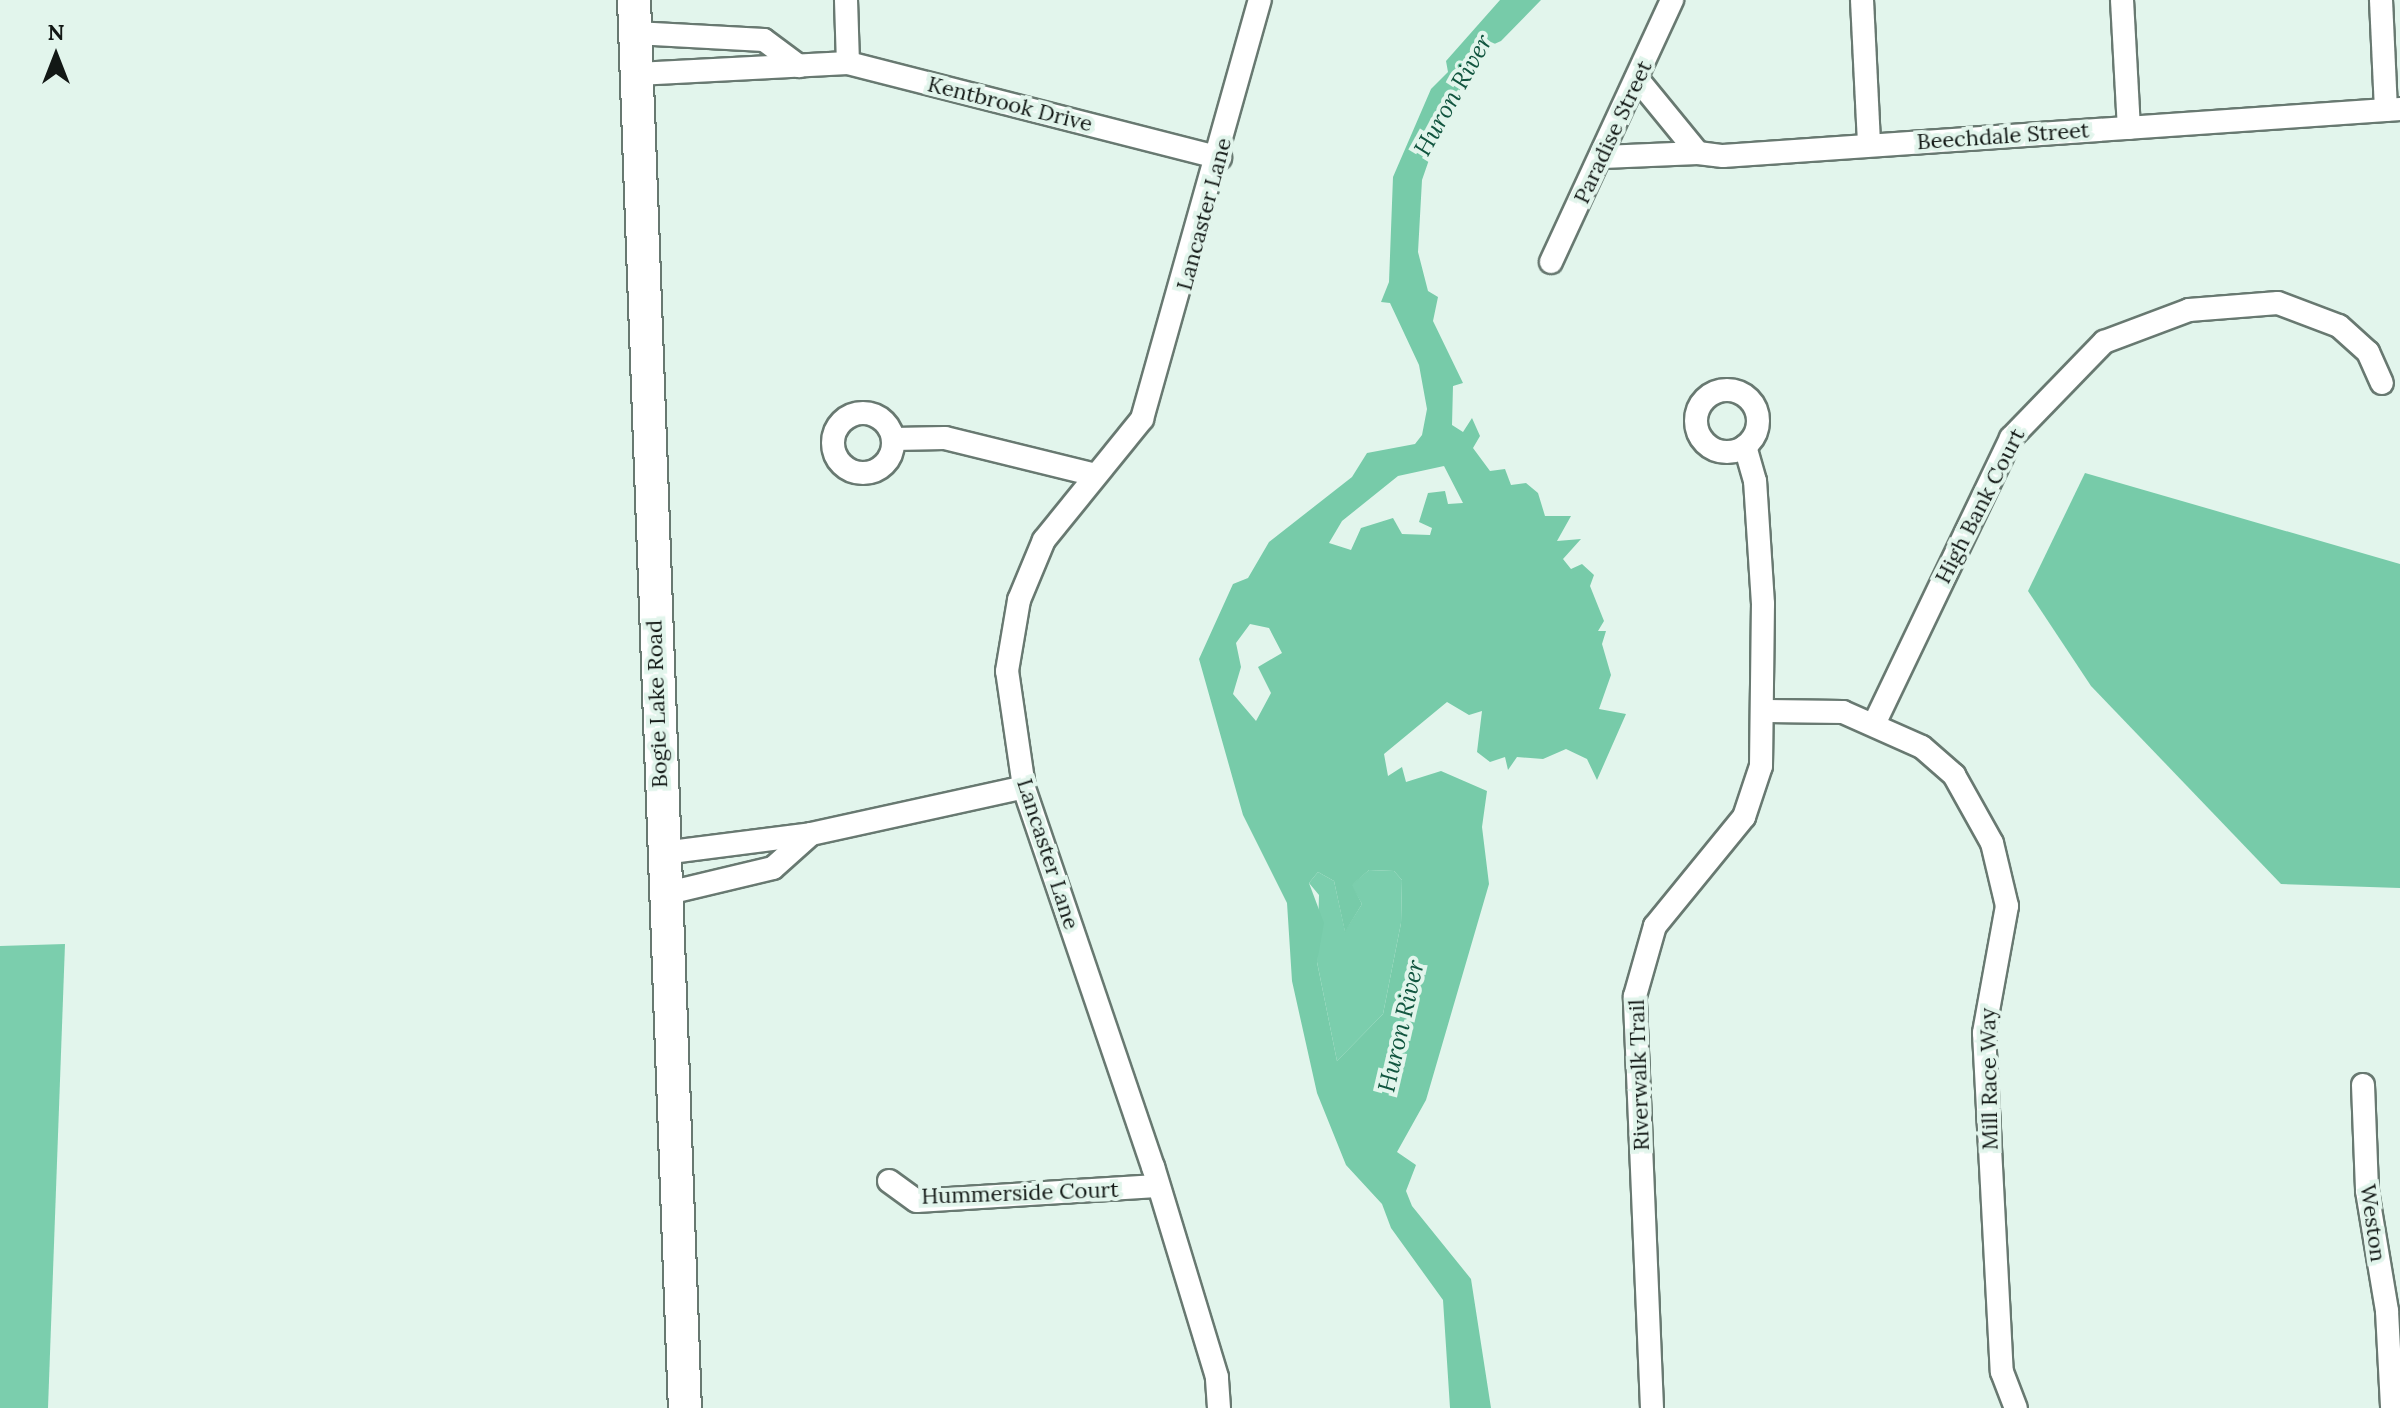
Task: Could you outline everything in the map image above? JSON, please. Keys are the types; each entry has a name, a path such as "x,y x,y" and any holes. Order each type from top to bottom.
{"main road":[{"name":"Bogie Lake Road","path":"634,0 685,1408"}],"street":[{"path":"846,0 848,63"},
{"name":"Lancaster Lane","path":"1219,1408 1217,1377 1024,787 1007,671 1019,600 1044,540 1142,419 1220,158 1260,0"},
{"name":"Paradise Street","path":"1551,262 1639,81 1672,0"},
{"path":"1862,0 1869,145"},
{"path":"2122,0 2129,128"},
{"path":"2381,0 2393,109"},
{"path":"635,33 764,40 799,66"},
{"name":"Kentbrook Drive","path":"637,74 848,63 1220,158"},
{"path":"1639,81 1698,153"},
{"name":"Beechdale Street","path":"1603,157 1869,145 2393,109"},
{"name":"High Bank Court","path":"1875,722 2011,438 2104,342 2189,310 2278,303 2339,326 2368,352 2382,383"},
{"path":"894,439 945,438 1096,475"},
{"name":"Riverwalk Trail","path":"1652,1408 1635,996 1663,910 1751,804 1767,711 1755,481 1745,446"},
{"name":"Mill Race Way","path":"1767,711 1814,708 1875,722 1922,747 1954,775 2004,880 2006,918 1984,1033 2002,1372 2016,1408"},
{"path":"663,853 811,834 1024,787"},
{"path":"664,894 773,868 811,834"},
{"name":"Weston","path":"2363,1085 2367,1191 2387,1311 2392,1408"},
{"name":"Hummerside Court","path":"889,1181 917,1201 1157,1186"}],"shaded area":[{"path":"1369,870 1394,871 1402,880 1401,923 1383,1014 1337,1061 1317,962 1319,895 1309,883 1318,872 1334,881 1345,931 1362,904 1351,885"},
{"path":"65,944 48,1408 0,1408 0,946"}],"water":[{"name":"Huron River","path":"1500,0 1541,0 1501,41 1481,50 1440,128 1422,180 1418,252 1428,291 1438,297 1433,321 1463,383 1453,386 1452,425 1463,432 1472,418 1480,436 1473,448 1490,471 1505,469 1511,485 1526,483 1538,493 1545,516 1571,516 1557,541 1581,539 1563,559 1571,569 1582,564 1594,575 1590,586 1604,621 1598,631 1606,631 1602,644 1611,675 1599,709 1626,714 1597,780 1587,759 1566,749 1543,759 1517,757 1508,770 1505,757 1490,762 1477,752 1482,711 1469,715 1447,702 1384,754 1388,776 1402,767 1406,782 1441,771 1487,791 1482,827 1489,884 1426,1100 1397,1152 1416,1165 1406,1191 1412,1206 1471,1279 1491,1408 1450,1408 1443,1300 1391,1228 1382,1204 1346,1165 1317,1093 1292,981 1287,903 1243,815 1199,659 1233,584 1248,578 1269,542 1352,477 1367,453 1415,444 1422,435 1427,409 1419,365 1390,303 1381,302 1389,282 1393,177 1431,89 1448,72 1446,61","holes":["1444,466 1463,503 1448,504 1445,491 1428,493 1419,522 1432,528 1430,535 1402,534 1393,518 1361,528 1351,550 1329,543 1342,521 1398,476","1250,624 1269,628 1282,653 1258,667 1271,693 1256,721 1233,694 1241,667 1236,643","1369,870 1394,871 1402,880 1401,923 1383,1014 1337,1061 1317,962 1324,923 1309,883 1318,872 1334,881 1345,932 1362,904 1352,885"]},
{"path":"2085,473 2400,564 2400,888 2281,884 2091,686 2028,591"}]}
